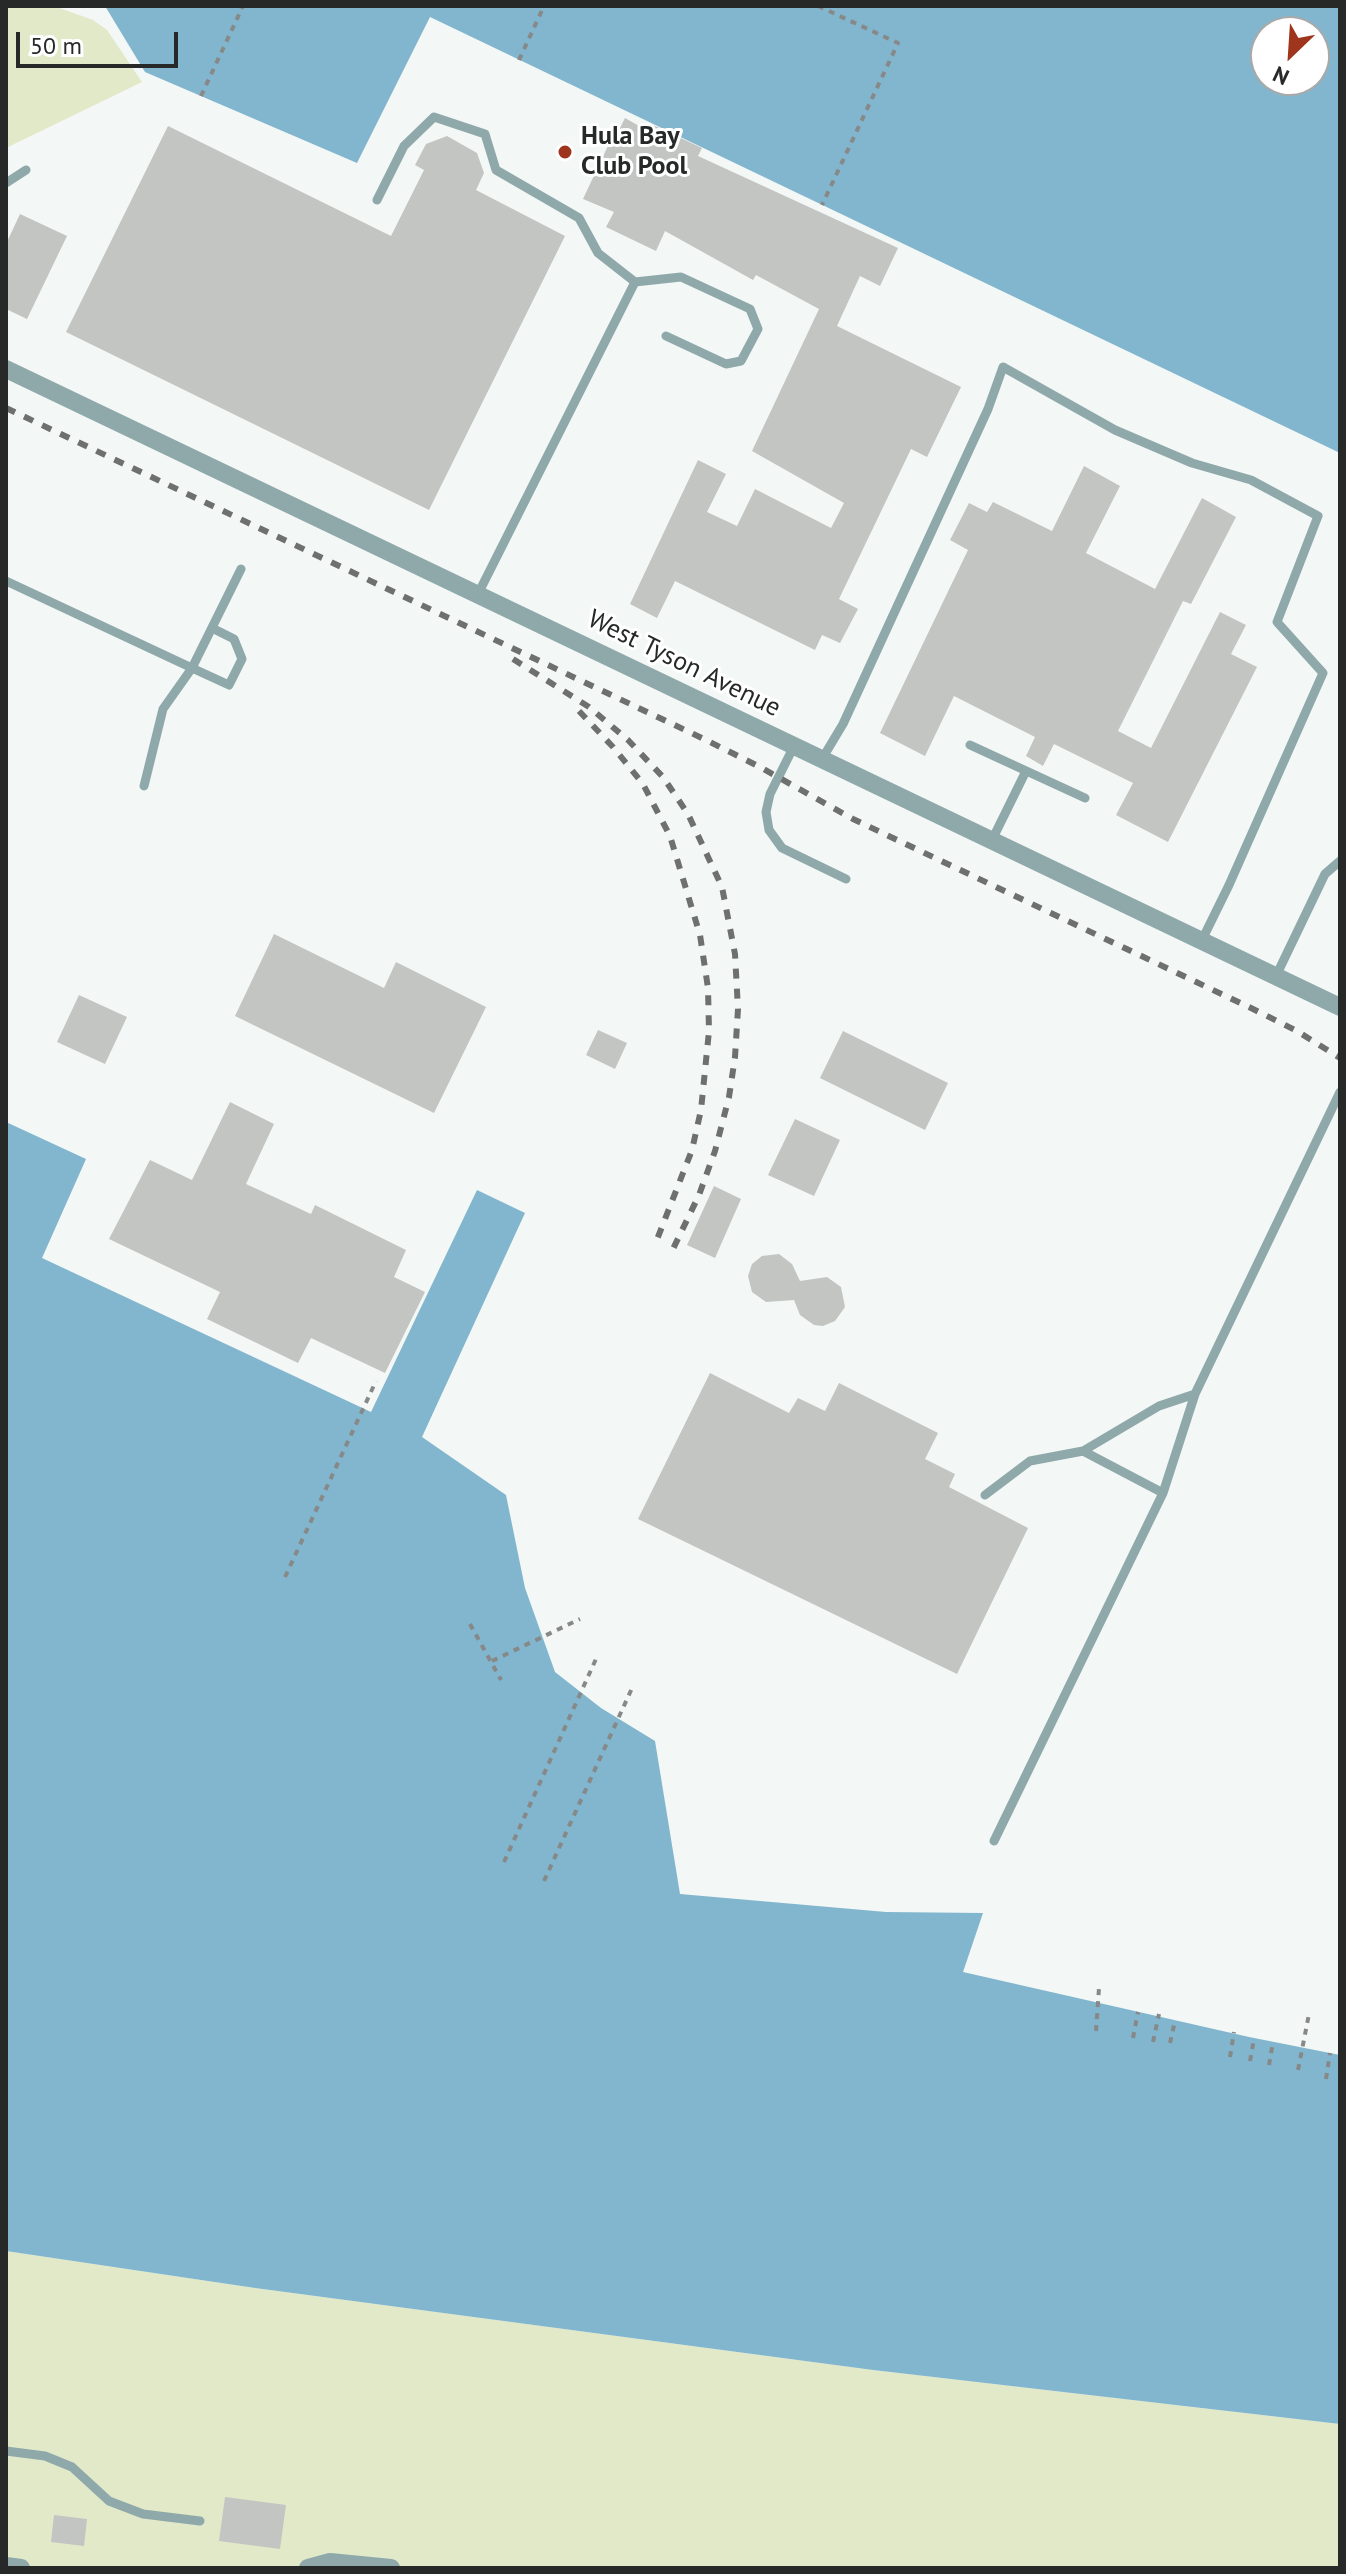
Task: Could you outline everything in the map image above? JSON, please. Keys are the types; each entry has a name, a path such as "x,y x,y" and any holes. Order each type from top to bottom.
{"street":[{"name":"West Tyson Avenue","path":"6,369 1340,1007"},
{"path":"308,2568 330,2562 390,2568"},
{"path":"6,2566 21,2568"}],"lane":[{"path":"377,200 404,146 434,117 485,134 496,170 579,218 598,253 635,282 681,277 750,309 758,329 741,361 726,364 666,336"},
{"path":"6,183 26,170"},
{"path":"478,594 635,282"},
{"path":"822,759 843,724 988,409 1003,367 1115,430 1192,463 1251,480 1318,516 1277,622 1323,673 1202,940"},
{"path":"144,786 163,709 192,668 241,569"},
{"path":"6,581 229,685 242,659 234,639 212,628"},
{"path":"970,745 1085,798"},
{"path":"794,746 770,794 766,812 769,830 782,848 846,879"},
{"path":"992,840 1026,771"},
{"path":"1276,976 1325,874 1340,861"},
{"path":"994,1841 1163,1493 1195,1394 1340,1092"},
{"path":"985,1495 1030,1461 1083,1451 1159,1406 1195,1394"},
{"path":"1083,1451 1163,1493"},
{"path":"6,2451 45,2456 72,2467 109,2501 143,2514 200,2521"}],"path":[{"path":"201,96 243,6"},
{"path":"519,60 544,6"},
{"path":"818,6 898,43 822,205"},
{"path":"285,1577 376,1381"},
{"path":"492,1661 580,1619"},
{"path":"470,1624 501,1680"},
{"path":"504,1862 596,1659"},
{"path":"544,1881 633,1686"},
{"path":"1096,2031 1099,1988"},
{"path":"1133,2038 1138,2012"},
{"path":"1153,2042 1159,2014"},
{"path":"1298,2070 1309,2014"},
{"path":"1170,2043 1175,2021"},
{"path":"1230,2057 1234,2032"},
{"path":"1250,2061 1254,2039"},
{"path":"1269,2065 1273,2042"},
{"path":"1326,2079 1330,2053"}],"green space":[{"path":"6,6 54,6 93,20 107,30 142,82 6,148"},
{"path":"6,2251 255,2288 873,2370 1340,2424 1340,2568 6,2568"}],"water":[{"path":"105,6 1340,6 1340,453 430,17 357,163 145,72"},
{"path":"6,1122 86,1159 42,1258 371,1412 477,1190 525,1213 422,1437 506,1495 525,1588 555,1672 601,1708 655,1741 680,1894 886,1912 983,1913 963,1972 1340,2055 1340,2424 873,2370 255,2288 6,2251"}],"building":[{"path":"625,118 648,131 651,124 702,148 698,156 898,248 880,286 860,276 837,326 961,387 927,457 911,449 839,599 858,609 840,643 822,635 815,650 675,581 657,618 630,604 698,460 726,474 707,512 737,526 755,489 831,528 844,503 752,451 819,309 756,275 753,280 665,231 656,251 606,227 614,212 583,199 614,133 617,134"},
{"path":"168,126 391,236 424,170 415,165 426,144 447,136 477,153 484,173 476,190 565,236 429,510 66,332"},
{"path":"20,214 67,236 27,319 6,309 6,244"},
{"path":"1084,466 1120,486 1086,553 1155,589 1202,498 1236,517 1191,604 1183,601 1118,731 1151,748 1220,612 1246,625 1231,654 1257,667 1168,842 1116,815 1133,783 1054,744 1043,766 1026,756 1035,737 954,696 925,756 880,733 968,550 950,540 969,503 987,512 993,502 1052,531"},
{"path":"274,934 384,988 396,962 486,1007 434,1113 235,1016"},
{"path":"79,995 127,1017 105,1064 57,1042"},
{"path":"598,1030 627,1043 615,1069 586,1055"},
{"path":"843,1031 948,1083 925,1130 820,1078"},
{"path":"230,1102 274,1124 246,1184 311,1214 315,1205 406,1250 394,1277 425,1292 385,1373 311,1338 298,1363 207,1319 220,1292 109,1239 150,1160 192,1180"},
{"path":"795,1119 840,1140 814,1196 768,1175"},
{"path":"714,1186 741,1199 715,1258 687,1245"},
{"path":"779,1254 792,1264 800,1281 827,1277 841,1287 845,1307 835,1321 823,1326 814,1325 800,1315 794,1300 766,1302 752,1292 748,1276 752,1264 762,1256"},
{"path":"710,1373 789,1413 798,1398 825,1411 839,1383 938,1433 925,1459 955,1474 949,1487 1028,1528 957,1674 638,1519"},
{"path":"225,2497 286,2505 280,2549 219,2541"},
{"path":"54,2515 87,2519 84,2546 51,2542"}],"railway":[{"path":"6,408 704,739 853,819 1297,1031 1340,1058"},
{"path":"513,659 589,707 628,740 663,777 688,814 722,887 735,954 738,1009 735,1057 729,1097 715,1151 699,1195 673,1249"},
{"path":"579,711 643,784 670,836 700,935 708,988 709,1031 701,1110 692,1150 656,1242"}],"place":[{"name":"Hula Bay Club Pool","path":"565,152"}]}
